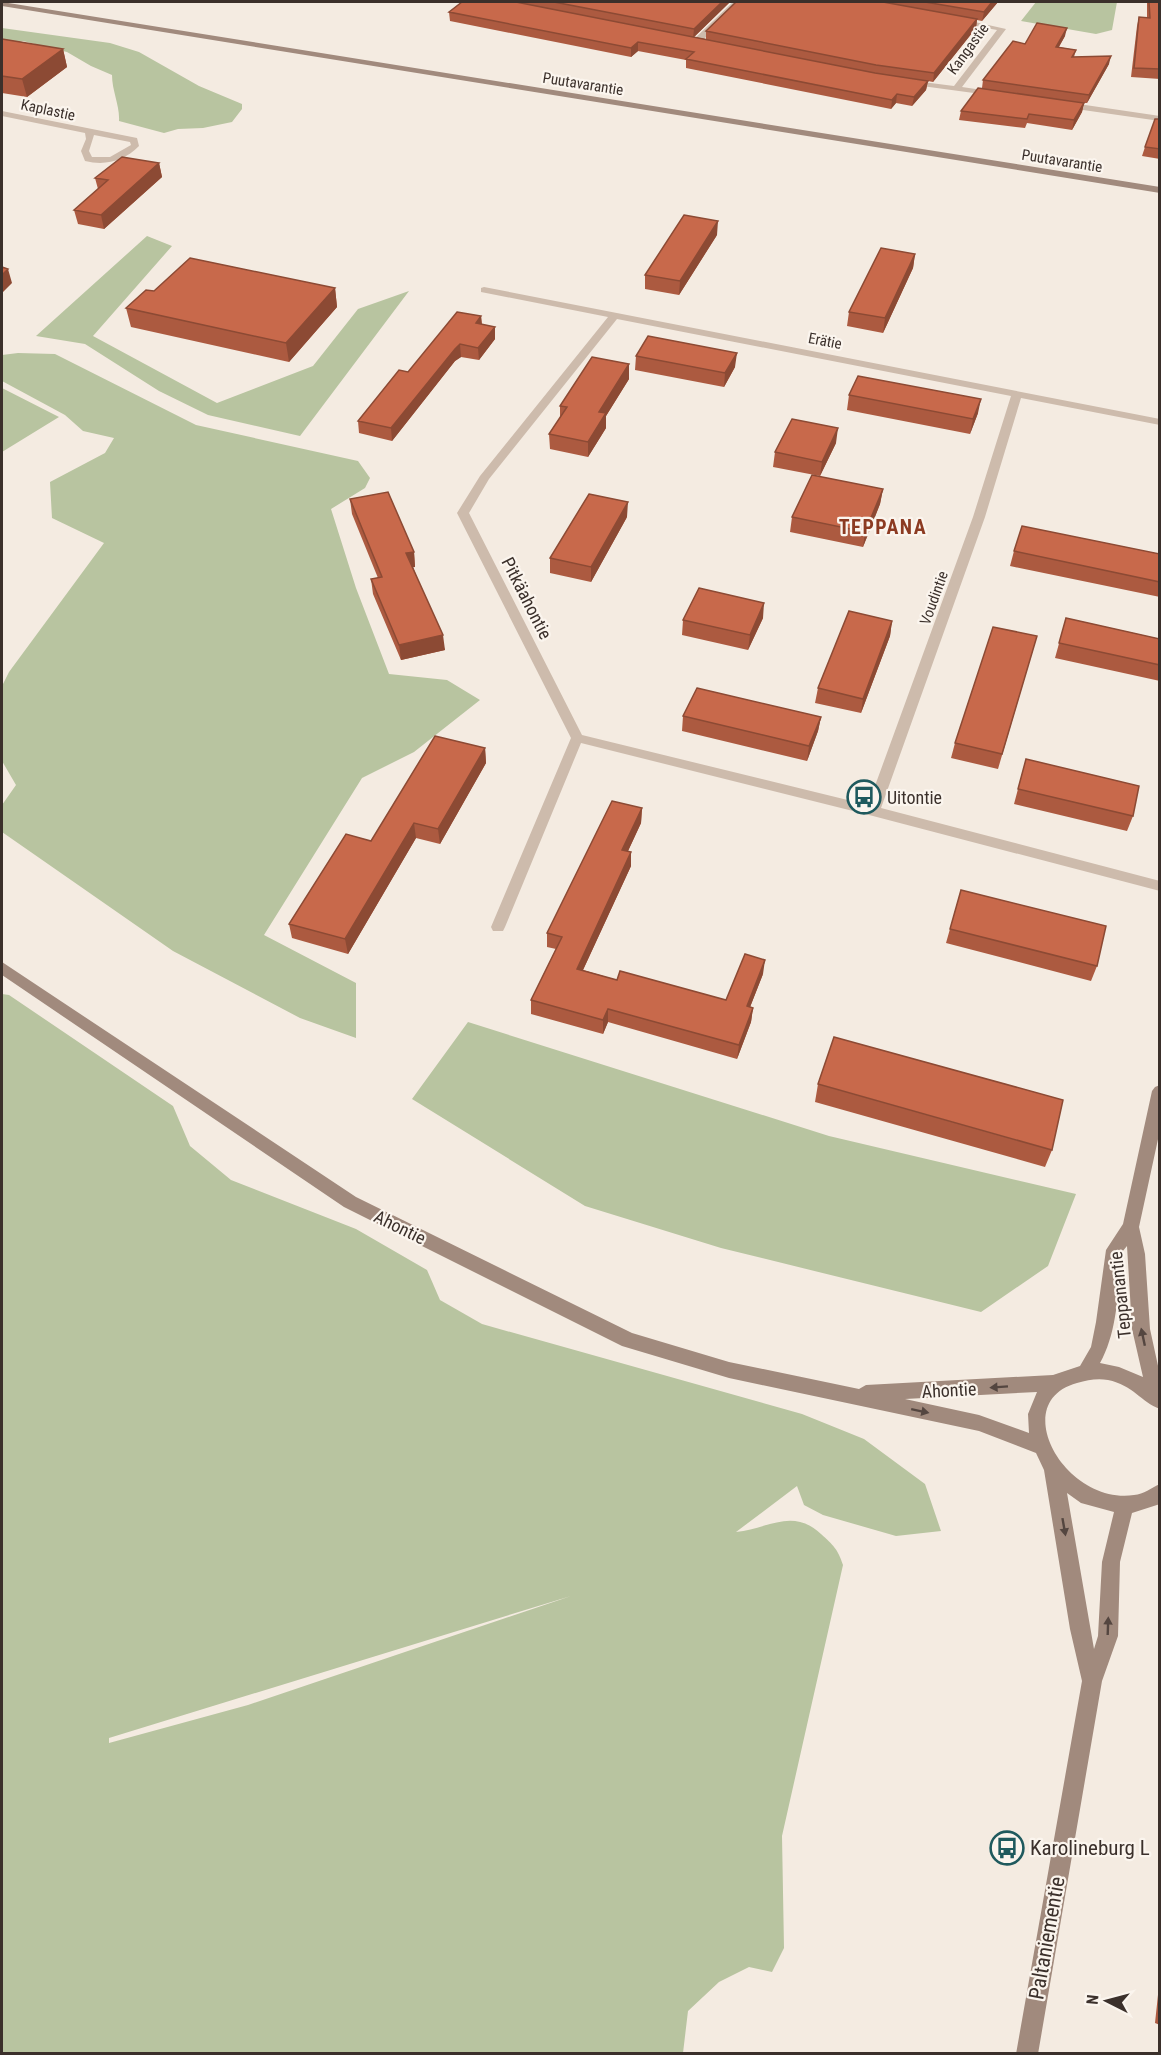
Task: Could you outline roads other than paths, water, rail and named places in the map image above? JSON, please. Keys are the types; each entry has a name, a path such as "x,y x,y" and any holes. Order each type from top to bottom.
{"street":[{"path":"696,42 737,2"},
{"name":"Puutavarantie","path":"2,4 1160,190"},
{"name":"Kangastie","path":"945,18 1002,29 957,88"},
{"path":"685,40 707,44"},
{"path":"897,81 1002,95"},
{"path":"1058,104 1160,119"},
{"name":"Kaplastie","path":"2,114 134,140 135,146 115,159 95,161 88,159 85,151 90,139 88,132"},
{"name":"Erätie","path":"484,290 1160,422"},
{"name":"Pitkäahontie","path":"577,738 464,513 483,478 613,316"},
{"name":"Voudintie","path":"873,811 980,517 1017,393"},
{"path":"498,927 577,738 873,811 1160,886"},
{"name":"Ahontie","path":"2,968 350,1202 628,1340 729,1370 979,1423 1040,1446"},
{"name":"Teppanantie","path":"1086,1372 1099,1349 1105,1322 1114,1251 1131,1227 1160,1090"},
{"name":"Teppanantie","path":"1131,1227 1137,1254 1140,1329 1151,1376 1160,1393"},
{"path":"1157,1496 1125,1505 1105,1503 1085,1496 1067,1485 1053,1470 1040,1446 1037,1417 1041,1401 1057,1383 1064,1378 1086,1372 1118,1374 1137,1383 1160,1401"},
{"name":"Ahontie","path":"842,1394 1057,1383"},
{"name":"Paltaniementie","path":"1053,1470 1069,1553 1081,1644 1092,1682"},
{"name":"Paltaniementie","path":"1027,2054 1092,1682 1108,1636 1111,1562 1125,1505"}],"place":[{"name":"Uitontie","path":"864,797"},
{"name":"Karolineburg L","path":"1007,1848"}],"district":[{"name":"TEPPANA","path":"883,527"}]}
